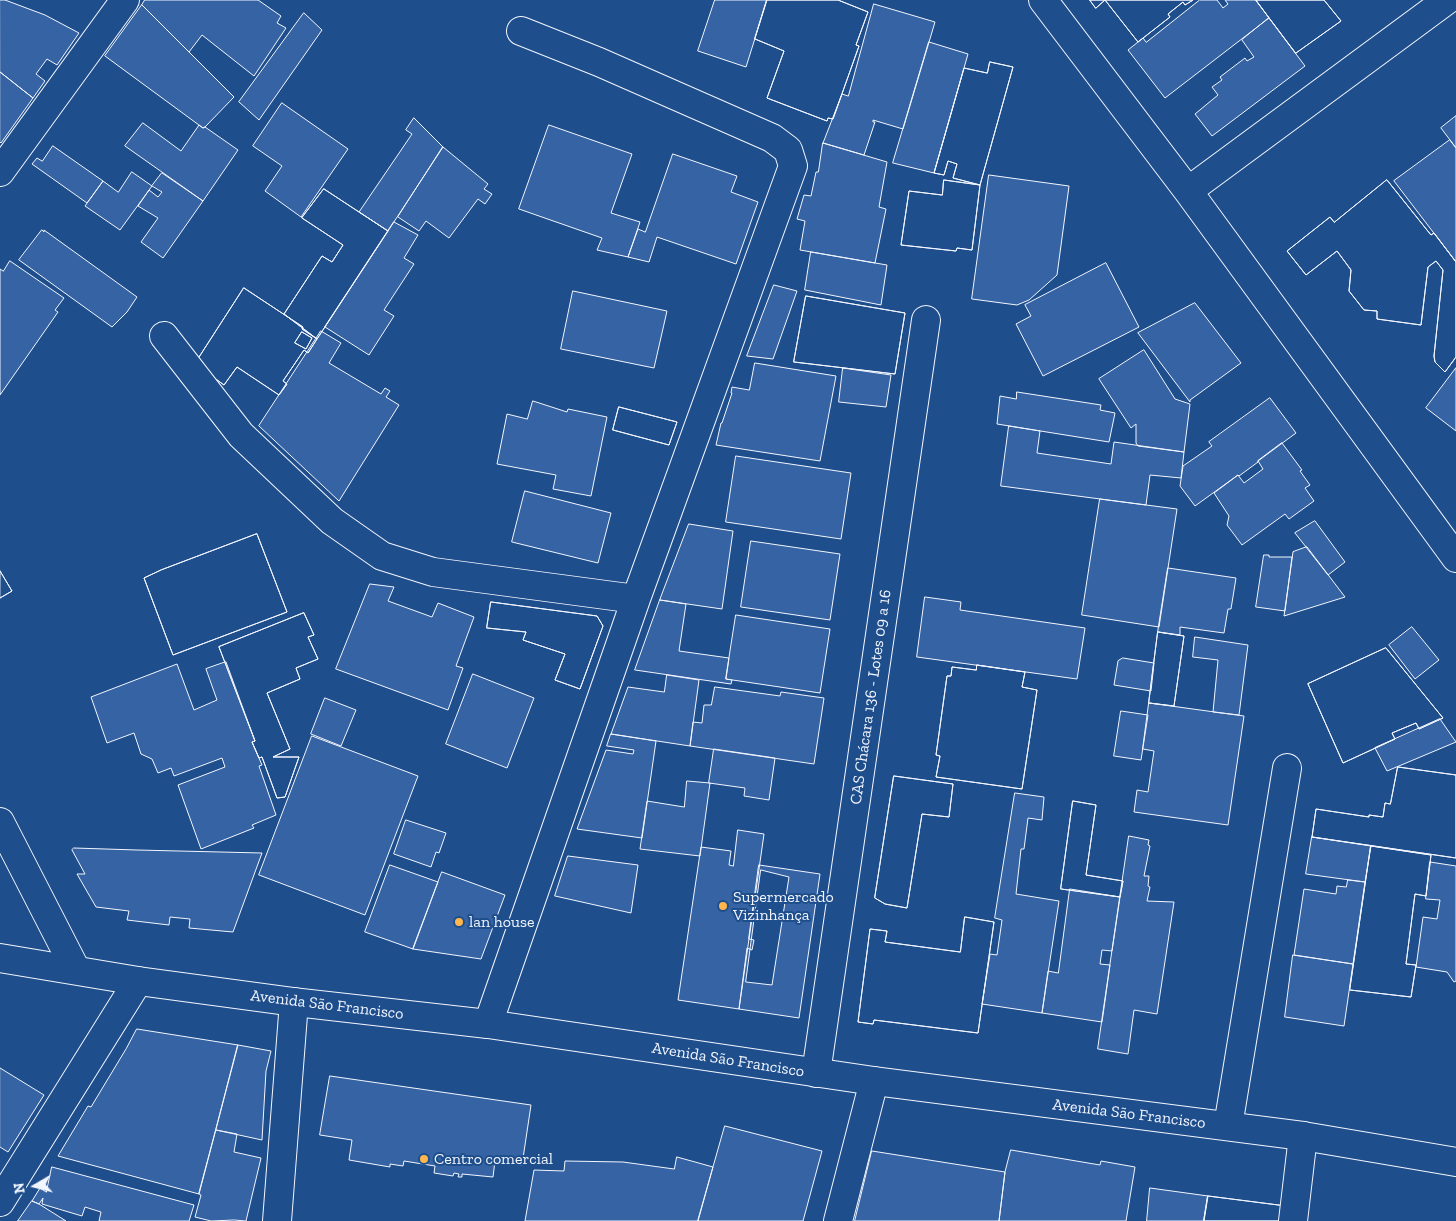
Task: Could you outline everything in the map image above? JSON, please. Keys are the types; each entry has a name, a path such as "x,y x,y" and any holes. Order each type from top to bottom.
{"street":[{"path":"0,172 125,0"},
{"path":"1043,0 1188,190 1456,558"},
{"path":"1188,190 1447,0"},
{"path":"488,1024 636,598 793,166 788,150 772,138 590,58 521,31"},
{"name":"CAS Chácara 136 - Lotes 09 a 16","path":"816,1073 926,320"},
{"path":"164,336 241,435 332,521 382,556 433,572 636,598"},
{"path":"1228,1126 1287,768"},
{"path":"0,822 76,970"},
{"name":"Avenida São Francisco","path":"0,958 138,981 294,1002 488,1024 874,1082 1303,1136 1456,1162"},
{"path":"0,1202 138,981"},
{"path":"277,1221 294,1002"},
{"path":"838,1221 874,1082"},
{"path":"1293,1221 1303,1136"}],"building":[{"path":"0,0 5,0 45,15 79,33 57,65 47,59 36,74 45,81 33,98 0,72"},
{"path":"145,0 258,0 281,16 277,23 286,28 254,76 202,35 189,52 142,5"},
{"path":"715,0 767,0 746,67 698,51"},
{"path":"767,0 838,0 868,12 856,45 859,46 833,119 828,118 827,121 767,98 784,51 755,39"},
{"path":"767,0 838,0 868,12 856,45 859,46 833,119 828,118 827,121 767,98 784,51 755,39"},
{"path":"1090,0 1105,0 1096,8"},
{"path":"1090,0 1105,0 1096,8"},
{"path":"1105,0 1193,0 1185,5 1183,2 1168,14 1170,17 1138,42"},
{"path":"1105,0 1193,0 1185,5 1183,2 1168,14 1170,17 1138,42"},
{"path":"1200,0 1217,0 1223,8 1228,4 1225,0 1256,0 1269,18 1165,98 1128,50 1143,38 1146,42"},
{"path":"1256,0 1324,0 1341,21 1296,53"},
{"path":"1256,0 1324,0 1341,21 1296,53"},
{"path":"874,4 935,22 903,129 873,120 875,122 864,155 823,143 842,94 848,96"},
{"path":"142,5 234,97 205,127 203,128 105,56"},
{"path":"304,13 322,30 259,120 239,102"},
{"path":"1269,18 1305,66 1212,136 1195,114 1218,95 1212,87 1222,80 1220,77 1245,58 1247,61 1254,57 1242,40"},
{"path":"929,42 968,54 934,173 893,163"},
{"path":"990,62 1013,67 980,185 953,178 957,164 948,161 944,175 934,173 964,68 987,73"},
{"path":"990,62 1013,67 980,185 953,178 957,164 948,161 944,175 934,173 964,68 987,73"},
{"path":"0,72 33,98 1,143 0,142"},
{"path":"282,103 348,149 301,217 265,191 282,166 253,146"},
{"path":"1456,116 1456,148 1441,128"},
{"path":"414,118 443,147 388,231 359,212 412,134 406,130"},
{"path":"143,123 181,151 199,125 203,128 205,127 238,150 203,201 125,146"},
{"path":"549,125 632,154 611,213 640,222 628,257 597,250 602,238 519,209"},
{"path":"1450,140 1456,148 1456,262 1394,181"},
{"path":"823,143 887,162 879,207 886,209 875,263 800,250 805,221 797,219 804,195 811,196 816,172 818,172"},
{"path":"53,146 103,181 87,203 32,164 37,158 42,161"},
{"path":"443,147 488,184 484,189 492,194 485,204 478,199 449,238 426,221 419,231 398,217"},
{"path":"673,154 737,176 731,192 758,202 736,264 657,237 649,262 628,257 638,229 645,232"},
{"path":"132,172 152,186 120,230 85,206 103,181 118,192"},
{"path":"162,173 203,201 163,258 141,242 158,218 138,206 149,190 158,197 162,192 152,186"},
{"path":"989,175 1069,186 1057,275 1029,300 1017,305 972,299"},
{"path":"944,180 980,185 972,250 957,248 956,251 901,245 909,191 942,195"},
{"path":"944,180 980,185 972,250 957,248 956,251 901,245 909,191 942,195"},
{"path":"1387,180 1431,235 1434,233 1456,262 1456,357 1445,372 1435,362 1434,356 1443,270 1436,261 1428,267 1421,325 1377,319 1377,311 1364,310 1349,291 1351,270 1337,251 1306,275 1287,251 1330,217 1334,222"},
{"path":"1387,180 1431,235 1434,233 1456,262 1456,357 1445,372 1435,362 1434,356 1443,270 1436,261 1428,267 1421,325 1377,319 1377,311 1364,310 1349,291 1351,270 1337,251 1306,275 1287,251 1330,217 1334,222"},
{"path":"324,189 388,231 317,339 284,314 322,256 332,262 343,245 302,218"},
{"path":"324,189 388,231 317,339 284,314 322,256 332,262 343,245 302,218"},
{"path":"394,222 418,235 404,258 414,264 384,310 394,316 369,355 325,327"},
{"path":"42,230 137,297 127,312 112,327 19,260"},
{"path":"811,252 887,265 881,305 805,290"},
{"path":"10,261 64,298 55,310 58,312 0,395 0,269 3,271"},
{"path":"1106,263 1139,327 1043,376 1016,324 1031,316 1025,305"},
{"path":"774,285 797,291 773,359 747,356"},
{"path":"244,288 303,327 302,329 317,339 308,353 304,350 283,381 287,384 279,395 237,367 224,385 195,364","holes":["302,332 312,338 306,349 295,343"]},
{"path":"244,288 303,327 302,329 317,339 308,353 304,350 283,381 287,384 279,395 237,367 224,385 195,364","holes":["302,332 312,338 306,349 295,343"]},
{"path":"573,291 667,311 654,368 561,349"},
{"path":"806,296 905,313 895,374 794,362"},
{"path":"806,296 905,313 895,374 794,362"},
{"path":"1195,303 1241,363 1190,400 1190,402 1138,333"},
{"path":"321,331 341,343 329,363 381,394 385,388 390,391 386,397 399,405 339,501 259,426"},
{"path":"1144,350 1175,399 1190,404 1184,452 1138,446 1136,443 1136,424 1131,428 1099,379"},
{"path":"755,363 836,376 820,461 716,445 721,423 732,393 732,387 749,390"},
{"path":"843,368 891,375 886,407 839,402"},
{"path":"1456,368 1456,431 1426,408"},
{"path":"1017,392 1101,405 1100,410 1115,413 1109,442 997,424 1000,396 1016,399"},
{"path":"1270,398 1296,433 1195,506 1180,486 1183,466 1212,446 1209,442"},
{"path":"533,401 567,412 568,409 607,417 591,496 553,489 556,475 497,464 507,414 527,419"},
{"path":"619,407 677,422 669,445 613,430"},
{"path":"619,407 677,422 669,445 613,430"},
{"path":"1009,426 1040,431 1037,453 1111,464 1114,442 1184,452 1181,478 1150,475 1146,505 1001,486"},
{"path":"1282,443 1302,470 1300,471 1310,485 1305,488 1314,501 1289,519 1285,514 1242,545 1227,525 1229,516 1214,493 1238,475 1244,483 1263,469 1258,461"},
{"path":"736,456 851,473 841,539 726,522"},
{"path":"525,491 611,513 598,563 512,542"},
{"path":"1100,499 1177,509 1159,627 1082,615"},
{"path":"1315,521 1345,562 1328,575 1295,533"},
{"path":"689,524 733,531 722,609 660,600"},
{"path":"257,534 287,612 173,655 144,578"},
{"path":"257,534 287,612 173,655 144,578"},
{"path":"751,541 840,554 830,620 741,607"},
{"path":"1307,547 1345,597 1284,616 1293,552"},
{"path":"1264,555 1269,555 1269,557 1292,557 1285,611 1256,607"},
{"path":"1168,568 1236,578 1231,609 1228,609 1224,633 1180,627 1180,635 1158,632"},
{"path":"0,571 12,591 0,598"},
{"path":"0,571 12,591 0,598"},
{"path":"370,584 394,587 388,601 432,617 438,603 474,617 456,666 463,668 448,710 336,669"},
{"path":"925,597 961,602 960,610 1085,628 1077,679 917,657"},
{"path":"660,600 686,604 679,651 729,658 726,679 732,680 731,684 635,670"},
{"path":"491,602 597,616 603,626 580,689 555,680 565,654 523,640 526,632 487,628"},
{"path":"491,602 597,616 603,626 580,689 555,680 565,654 523,640 526,632 487,628"},
{"path":"304,613 314,635 308,637 318,659 296,668 300,679 267,693 290,749 273,757 299,757 285,797 277,798 262,757 259,758 252,742 255,741 219,647"},
{"path":"304,613 314,635 308,637 318,659 296,668 300,679 267,693 290,749 273,757 299,757 285,797 277,798 262,757 259,758 252,742 255,741 219,647"},
{"path":"736,615 830,629 820,693 726,679"},
{"path":"1412,627 1439,660 1415,679 1389,645"},
{"path":"1158,632 1184,636 1174,706 1149,703"},
{"path":"1158,632 1184,636 1174,706 1149,703"},
{"path":"1195,637 1248,645 1239,715 1213,712 1218,660 1193,657"},
{"path":"1386,648 1443,718 1419,729 1416,723 1392,733 1395,739 1343,763 1308,684"},
{"path":"1386,648 1443,718 1419,729 1416,723 1392,733 1395,739 1343,763 1308,684"},
{"path":"1123,658 1154,663 1151,691 1114,685 1118,661"},
{"path":"226,662 255,741 252,742 262,765 259,766 276,815 252,825 254,828 201,849 178,785 225,767 222,758 174,776 171,768 158,773 152,759 141,754 134,733 107,743 91,697 177,664 194,710 217,700 206,669"},
{"path":"977,665 1025,672 1022,687 1037,690 1022,789 936,777 940,756 936,755 947,676 951,676 952,667 976,670"},
{"path":"977,665 1025,672 1022,687 1037,690 1022,789 936,777 940,756 936,755 947,676 951,676 952,667 976,670"},
{"path":"473,674 534,698 507,768 446,744"},
{"path":"667,675 699,680 690,746 611,734 628,687 664,692"},
{"path":"715,687 780,696 781,692 824,698 814,764 690,746 693,722 702,723 704,705 711,705"},
{"path":"325,698 356,710 341,746 311,734"},
{"path":"1149,703 1244,716 1228,825 1134,812 1137,790 1148,792 1154,751 1143,749"},
{"path":"1121,711 1148,715 1141,760 1114,756"},
{"path":"1440,719 1456,742 1387,771 1375,748"},
{"path":"611,734 656,741 642,838 577,829 606,750 633,754 634,750 607,746"},
{"path":"312,736 418,776 365,915 259,875"},
{"path":"714,749 775,758 769,800 744,796 745,788 709,783"},
{"path":"1398,767 1456,775 1456,858 1312,837 1316,809 1369,817 1369,815 1383,817 1385,803 1390,804"},
{"path":"1398,767 1456,775 1456,858 1312,837 1316,809 1369,817 1369,815 1383,817 1385,803 1390,804"},
{"path":"894,776 953,784 949,817 922,814 907,908 885,904 875,898"},
{"path":"894,776 953,784 949,817 922,814 907,908 885,904 875,898"},
{"path":"687,781 710,783 700,856 640,849 647,801 684,807"},
{"path":"1015,793 1044,797 1042,820 1028,818 1024,849 1021,849 1016,894 1059,901 1042,1013 982,1004 990,954 997,955 1002,920 995,918"},
{"path":"1073,801 1096,805 1086,875 1123,881 1120,897 1061,889"},
{"path":"1073,801 1096,805 1086,875 1123,881 1120,897 1061,889"},
{"path":"406,820 446,833 439,853 436,852 431,867 394,854"},
{"name":"Supermercado Vizinhança","path":"738,830 764,834 739,1009 678,1000 701,847 731,851 729,865 733,866"},
{"path":"1129,836 1149,840 1148,845 1150,846 1144,876 1149,876 1148,886 1150,887 1147,901 1174,902 1157,1014 1134,1010 1128,1054 1098,1049"},
{"path":"1312,837 1371,846 1365,882 1306,874"},
{"path":"1371,846 1431,855 1426,896 1415,894 1406,964 1416,965 1411,997 1350,990"},
{"path":"1371,846 1431,855 1426,896 1415,894 1406,964 1416,965 1411,997 1350,990"},
{"path":"74,848 262,853 233,932 189,928 190,919 170,917 169,925 127,920 129,911 96,907 77,874 85,874 72,850"},
{"path":"568,856 638,865 631,913 555,896"},
{"path":"1430,862 1456,866 1456,981 1454,982 1447,972 1416,967 1423,917 1437,919 1440,900 1426,899"},
{"path":"390,865 438,882 413,949 365,932"},
{"path":"759,865 820,874 799,1018 739,1009 747,948 752,950 754,940 749,939"},
{"path":"761,870 789,877 772,985 746,982"},
{"name":"lan house","path":"442,872 505,895 481,959 413,949"},
{"path":"1348,880 1365,882 1353,964 1294,955 1304,889 1336,894 1337,886 1346,887"},
{"path":"1070,889 1120,897 1112,951 1102,950 1100,964 1110,965 1102,1022 1042,1013 1048,971 1058,973"},
{"path":"965,917 994,922 978,1033 874,1020 873,1024 858,1022 870,929 887,931 885,942 960,952"},
{"path":"965,917 994,922 978,1033 874,1020 873,1024 858,1022 870,929 887,931 885,942 960,952"},
{"path":"1293,955 1353,964 1344,1026 1285,1017"},
{"path":"137,1029 238,1045 199,1194 58,1156 88,1106 91,1107"},
{"path":"238,1045 271,1051 266,1071 262,1140 216,1130"},
{"path":"0,1068 44,1095 8,1152 0,1147"},
{"path":"330,1076 531,1105 522,1165 495,1161 493,1177 462,1174 462,1177 458,1177 459,1174 454,1173 453,1176 434,1173 435,1166 404,1161 403,1166 390,1164 390,1167 349,1160 352,1140 320,1135"},
{"path":"725,1126 822,1151 803,1221 698,1221"},
{"path":"216,1130 237,1134 234,1152 261,1158 246,1221 211,1221 195,1217 201,1195 199,1194"},
{"path":"1011,1150 1100,1165 1101,1161 1135,1167 1126,1221 999,1221 1005,1172"},
{"path":"872,1151 1005,1172 999,1221 855,1221"},
{"path":"677,1157 713,1167 698,1221 525,1221 534,1170 564,1171 565,1161 623,1162 674,1169"},
{"path":"52,1167 194,1205 189,1221 99,1221 101,1212 85,1207 82,1216 42,1204 43,1198 39,1204 32,1201 40,1188 46,1192"},
{"path":"1150,1188 1208,1196 1204,1221 1147,1221"},
{"path":"1208,1196 1294,1207 1293,1221 1204,1221"},
{"path":"1208,1196 1294,1207 1293,1221 1204,1221"},
{"path":"32,1201 39,1204 66,1221 18,1221"}],"place":[{"name":"Supermercado Vizinhança","path":"723,906"},
{"name":"lan house","path":"459,922"},
{"name":"Centro comercial","path":"424,1159"}]}
